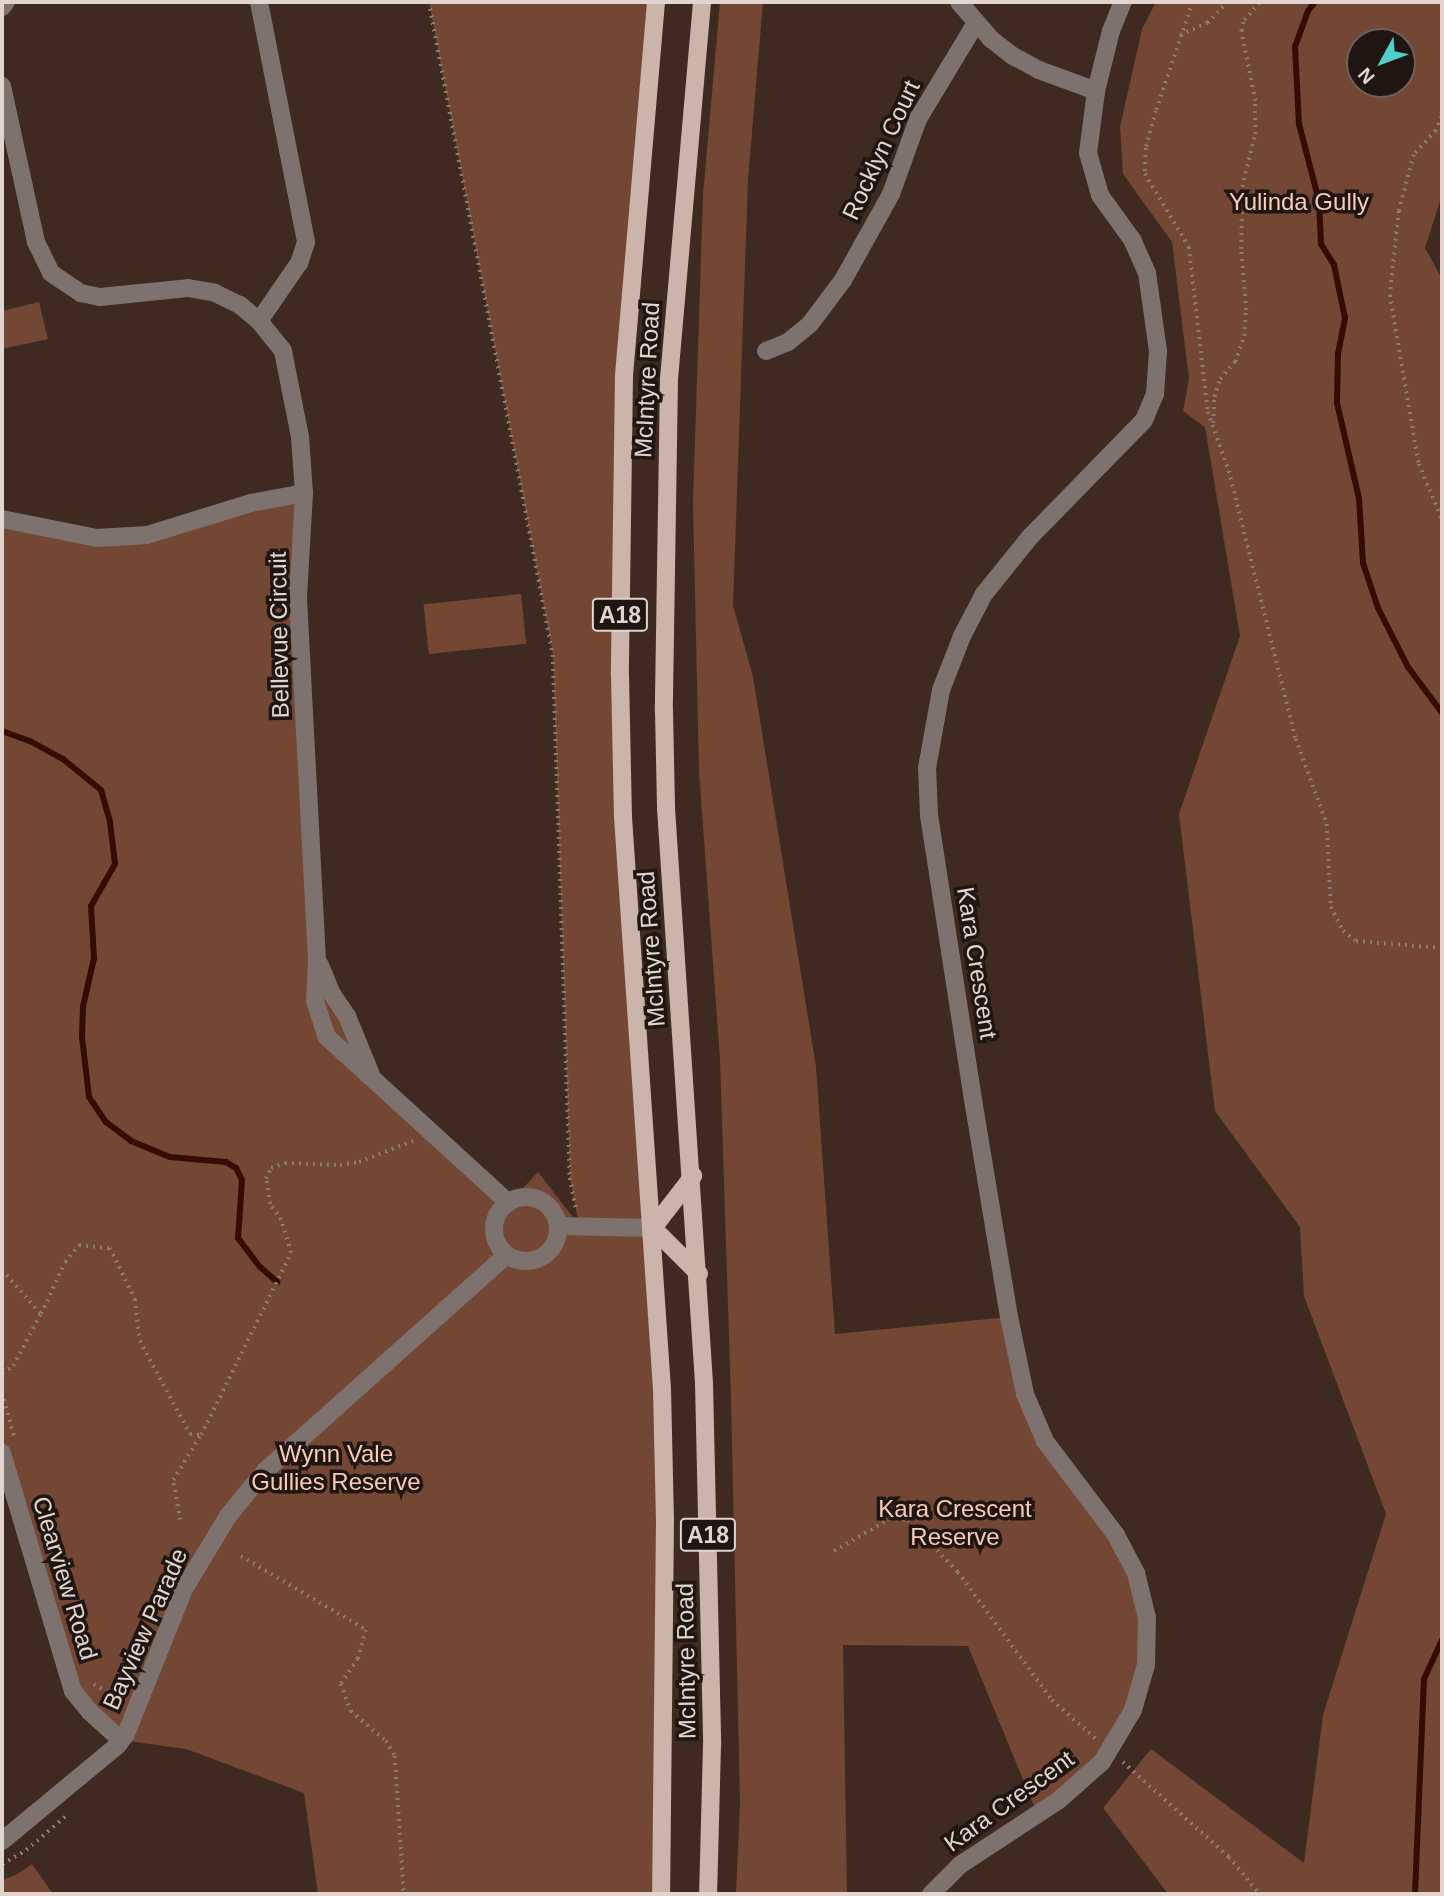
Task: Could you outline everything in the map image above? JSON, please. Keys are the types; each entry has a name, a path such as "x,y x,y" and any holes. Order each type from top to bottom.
{"main road":[{"name":"McIntyre Road","path":"656,2 624,376 620,486 623,817 653,1228 665,1521 661,1894"},
{"name":"McIntyre Road","path":"702,2 669,379 664,638 667,821 699,1274 712,1745 708,1894"},
{"path":"693,1176 653,1228 699,1274"}],"street":[{"path":"258,2 306,232 304,253 299,263 259,321"},
{"path":"959,2 1002,48 1025,63 1096,91"},
{"name":"Kara Crescent","path":"931,1894 982,1849 1059,1800 1111,1750 1133,1710 1146,1665 1147,1618 1136,1573 1116,1535 1052,1450 1025,1394 1009,1317 974,1106 929,815 927,768 935,715 944,681 962,636 985,594 1030,537 1144,420 1155,394 1158,351 1147,273 1133,241 1100,195 1091,169 1088,146 1096,91 1111,31 1123,2"},
{"name":"Rocklyn Court","path":"766,351 788,342 810,324 843,280 891,194 918,119 976,23"},
{"name":"Bellevue Circuit","path":"2,86 36,242 42,261 63,284 81,293 100,297 188,288 215,293 240,305 259,321 283,351 300,437 304,492 298,598 317,959 315,1001 327,1037 509,1203"},
{"path":"2,519 97,538 122,538 148,535 251,503 304,492"},
{"name":"Bellevue Circuit","path":"317,959 332,994 347,1016 371,1075"},
{"path":"528,1196 544,1201 552,1209 558,1226 558,1236 546,1256 532,1262 507,1255 494,1235 496,1217 509,1203 528,1196"},
{"path":"558,1226 653,1228"},
{"name":"Bayview Parade","path":"2,1841 121,1740 184,1589 211,1541 240,1500 282,1453 507,1255"},
{"name":"Clearview Road","path":"9,1449 73,1691 89,1711 121,1740"}],"path":[{"path":"429,2 553,655 570,1178 580,1227"},
{"path":"1193,2 1180,35 1146,148 1145,174 1189,247 1202,378 1213,426 1229,471 1296,739 1327,824 1331,907 1343,931 1356,941 1442,948"},
{"path":"1180,35 1207,23 1227,2"},
{"path":"1213,426 1214,397 1220,379 1235,362 1244,336 1246,310 1241,249 1242,187 1255,123 1255,101 1241,31 1244,20 1260,2"},
{"path":"1442,117 1436,131 1414,155 1399,211 1390,295 1419,464 1442,519"},
{"path":"180,1520 173,1480 201,1435 291,1253 281,1220 270,1204 266,1180 271,1168 285,1163 340,1165 359,1162 433,1133"},
{"path":"2,1373 13,1366 65,1262 79,1245 110,1248 135,1298 140,1341 190,1434 201,1435"},
{"path":"2,1270 41,1314"},
{"path":"2,1393 9,1449"},
{"path":"834,1550 889,1519 908,1520 958,1572 1052,1700 1229,1857 1260,1894"},
{"path":"241,1556 366,1630 358,1659 341,1684 351,1711 386,1741 395,1756 404,1894"},
{"path":"89,1680 100,1690 120,1698 130,1723"}],"green space":[{"name":"Wynn Vale Gullies Reserve","path":"429,2 656,2 639,191 620,675 653,1228 661,1894 318,1894 304,1793 186,1749 121,1740 80,1701 2,1453 2,519 97,538 304,493 298,598 317,959 371,1075 509,1203 538,1172 579,1225 570,1178 553,655"},
{"name":"Kara Crescent Reserve","path":"720,2 763,2 748,180 733,605 753,677 816,1067 835,1334 1009,1317 1025,1394 1116,1535 1147,1642 1123,1730 1040,1813 1034,1806 968,1646 843,1645 847,1894 736,1894 740,1802 731,1398 720,1059 699,771 693,503 703,195"},
{"name":"Yulinda Gully","path":"1156,2 1442,2 1442,195 1425,248 1442,279 1442,1894 1168,1894 1103,1808 1151,1749 1304,1863 1323,1715 1386,1514 1304,1296 1300,1227 1215,1111 1179,814 1240,636 1205,427 1183,411 1189,379 1172,242 1123,174 1120,127 1142,29"},
{"path":"39,302 48,339 2,349 2,311"},
{"path":"521,594 526,644 429,654 424,604"},
{"path":"32,1864 53,1894 2,1894 2,1880 18,1874"}],"waterway":[{"path":"1315,2 1308,11 1295,46 1299,124 1319,201 1321,244 1334,265 1345,318 1338,354 1337,403 1359,498 1363,563 1378,608 1408,667 1442,713"},
{"path":"2,731 30,741 63,759 101,790 110,822 115,864 91,906 94,958 83,1007 82,1037 89,1097 106,1122 131,1141 170,1157 226,1162 236,1168 242,1180 238,1238 260,1267 277,1282"},
{"path":"1415,1894 1424,1679 1442,1640"}]}
